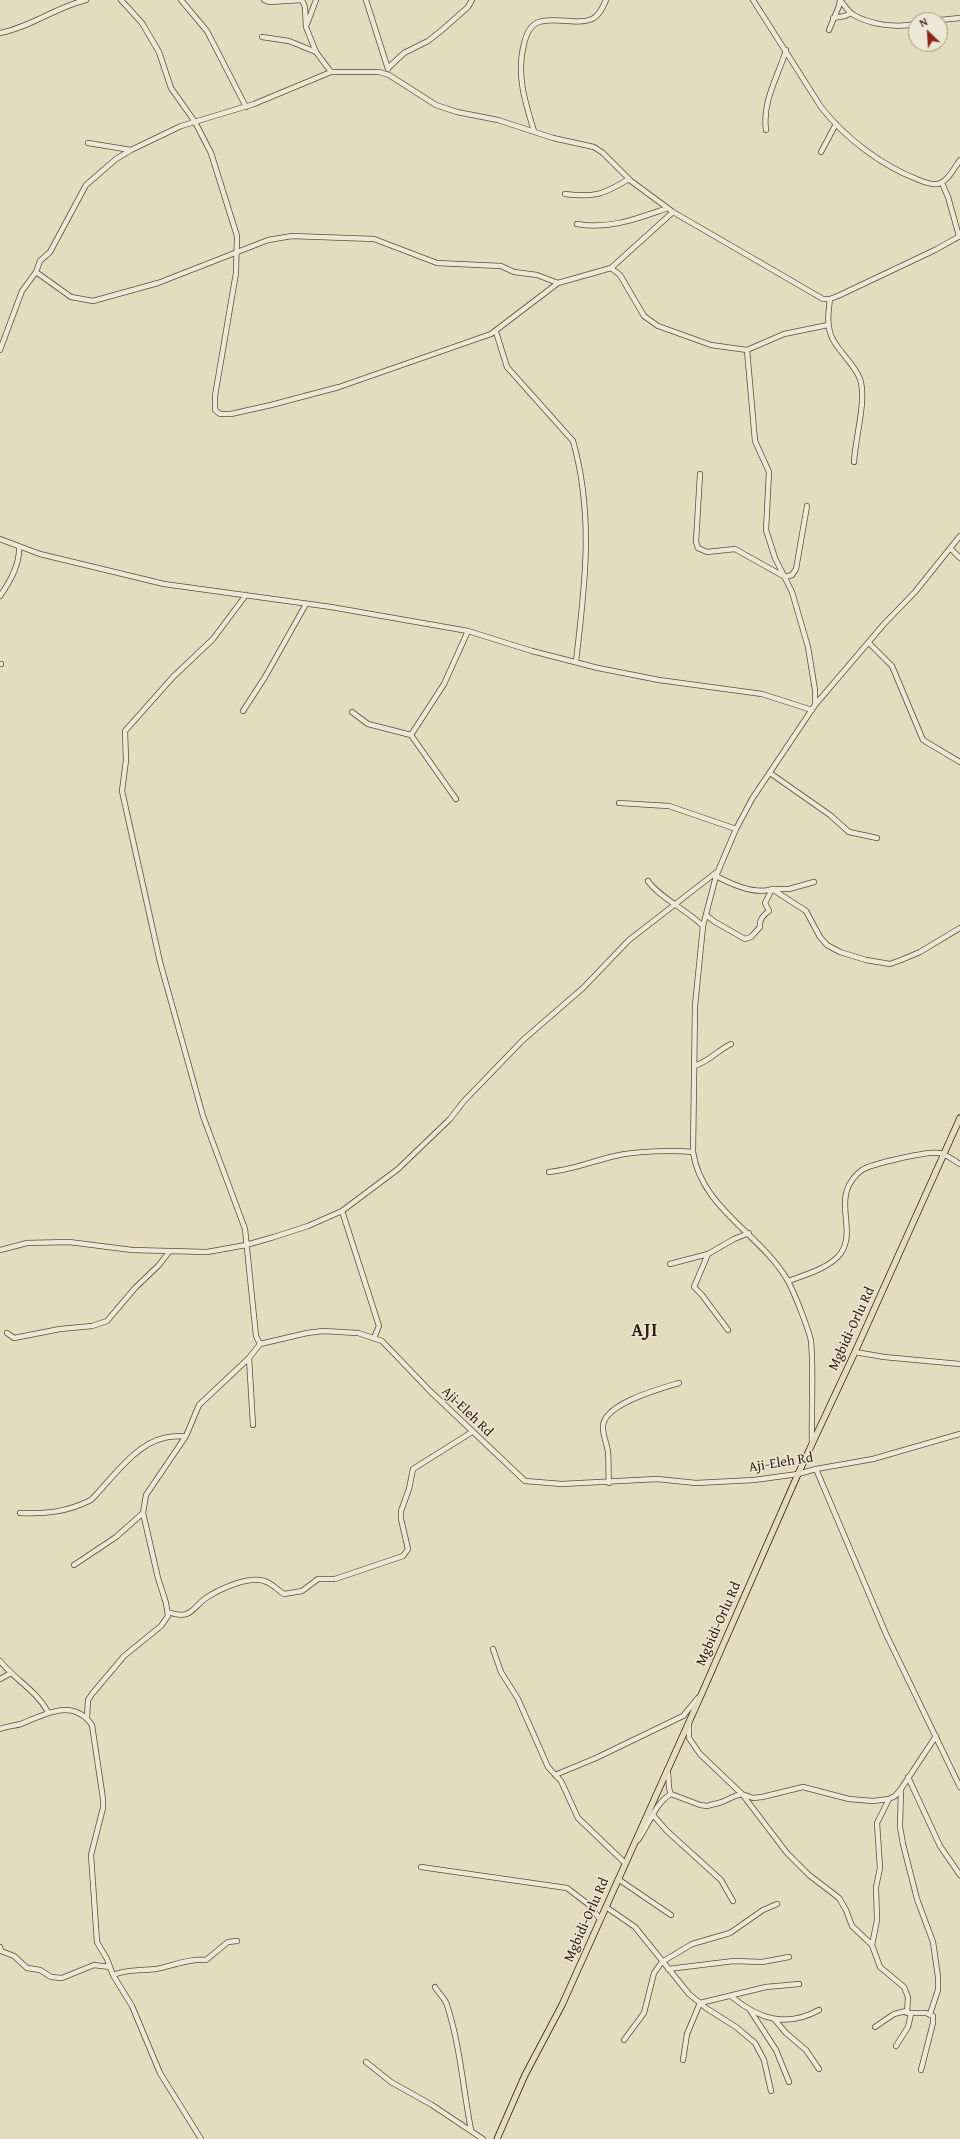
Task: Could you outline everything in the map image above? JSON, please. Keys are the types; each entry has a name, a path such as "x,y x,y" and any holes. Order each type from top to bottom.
{"main road":[{"name":"Mgbidi-Orlu Rd","path":"497,2139 525,2076 562,2005 702,1694 798,1474 855,1352 960,1118"}],"street":[{"path":"0,33 33,23 73,3 86,0"},
{"path":"121,0 142,22 159,52 171,88 195,122 211,152 237,236 238,252 216,396 215,410 220,414 231,414 271,405 339,387 496,332 526,306 558,283 611,268 673,212"},
{"path":"181,0 207,31 246,106"},
{"path":"264,0 269,2 302,0 305,7 306,27 316,52 331,72"},
{"path":"306,27 316,0"},
{"path":"366,0 389,74"},
{"path":"388,68 404,53 428,41 442,30 468,7 472,0"},
{"path":"534,131 524,100 520,68 523,48 530,29 538,23 549,20 591,19 598,16 606,0"},
{"path":"753,0 821,107 836,124 861,146 902,173 935,185 942,183 960,160"},
{"path":"840,0 851,13 866,21 908,26"},
{"path":"829,30 840,0"},
{"path":"833,18 845,16 851,13"},
{"path":"948,19 960,18"},
{"path":"262,37 289,41 316,52"},
{"path":"766,130 764,119 766,101 780,69 786,50"},
{"path":"0,350 22,291 36,272 40,261 50,252 86,185 116,159 131,150 195,122 275,96 331,72 368,70 389,74 436,106 534,131 553,138 594,147 603,153 629,179 673,212 823,299 830,299 935,250 959,236 948,197 942,183"},
{"path":"821,152 836,124"},
{"path":"88,143 131,150"},
{"path":"565,194 580,196 606,193 629,179"},
{"path":"577,224 610,226 668,208"},
{"path":"36,272 71,297 93,301 158,283 278,237 374,239 437,263 501,266 514,272 537,275 558,283"},
{"path":"611,268 620,275 644,316 658,326 711,345 747,350 784,334 828,325"},
{"path":"830,299 828,325 834,341 860,379 862,390 862,406 855,445 854,462"},
{"path":"496,332 507,367 573,441 577,454 587,517 586,577 576,661"},
{"path":"747,350 755,441 769,472 766,530 771,547 792,592 808,647 815,690 813,708"},
{"path":"700,474 696,542 698,548 707,552 736,549 785,577 792,575 796,570 807,506"},
{"path":"812,1444 811,1339 788,1281 759,1243 714,1200 695,1166 693,1152 695,1006 703,926 718,870 736,829 752,799 813,708 951,549 960,536"},
{"path":"0,540 40,554 164,584 400,618 468,631 532,651 576,661 598,668 659,680 762,694 813,708"},
{"path":"0,596 11,581 16,568 19,547"},
{"path":"951,549 960,558"},
{"path":"87,1718 88,1700 92,1694 124,1656 161,1626 166,1620 168,1612 143,1512 146,1496 186,1436 199,1404 249,1358 260,1344 256,1336 245,1229 202,1116 160,962 122,791 126,760 125,731 173,677 213,639 246,595"},
{"path":"243,711 265,677 306,604"},
{"path":"412,734 444,684 468,631"},
{"path":"869,643 892,666 923,740 960,762"},
{"path":"352,712 368,724 412,734 456,799"},
{"path":"770,773 830,815 849,832 877,838"},
{"path":"619,803 669,806 736,829"},
{"path":"0,1250 27,1243 69,1242 132,1250 207,1252 246,1245 308,1226 342,1211 398,1169 450,1119 464,1101 523,1040 583,988 628,940 718,870"},
{"path":"716,876 735,886 765,892 772,889 789,889 814,882"},
{"path":"648,881 654,889 676,904 703,926"},
{"path":"706,915 714,922 726,927 745,939 751,937 760,927 759,923 763,916 769,911 765,903 772,889"},
{"path":"772,889 806,910 820,937 827,945 840,952 866,960 890,964 920,952 960,928"},
{"path":"694,1066 702,1064 718,1050 731,1044"},
{"path":"549,1172 562,1171 618,1155 679,1151 693,1152"},
{"path":"788,1281 824,1266 840,1255 847,1238 847,1189 861,1171 870,1166 926,1153 944,1154 960,1164"},
{"path":"342,1211 378,1326 374,1338"},
{"path":"670,1264 708,1254 734,1239 749,1233"},
{"path":"7,1333 14,1338 60,1329 92,1326 107,1321 135,1288 159,1265 169,1252"},
{"path":"708,1254 694,1288 702,1295 728,1330"},
{"name":"Aji-Eleh Rd","path":"260,1344 291,1336 322,1331 358,1333 382,1341 472,1432 524,1481 562,1484 609,1483 657,1479 703,1482 754,1480 798,1474 816,1469 872,1460 960,1434"},
{"path":"855,1352 884,1357 960,1364"},
{"path":"249,1358 253,1425"},
{"path":"609,1483 608,1455 602,1428 603,1423 619,1406 631,1399 679,1383"},
{"path":"168,1612 177,1615 188,1614 209,1596 248,1581 263,1580 274,1585 284,1594 299,1593 318,1579 335,1579 402,1556 408,1549 401,1519 401,1511 409,1489 413,1469 472,1432"},
{"path":"20,1513 53,1513 83,1504 94,1497 136,1454 153,1442 164,1438 186,1436"},
{"path":"816,1469 883,1627 960,1787"},
{"path":"74,1565 116,1537 143,1512"},
{"path":"492,1649 501,1672 518,1699 548,1767 561,1781 578,1818 625,1863"},
{"path":"0,1661 10,1673 35,1693 48,1712"},
{"path":"0,1679 10,1673"},
{"path":"555,1775 596,1758 683,1716 702,1694"},
{"path":"0,1730 20,1724 52,1710 74,1710 87,1718 92,1724 103,1799 103,1808 90,1855 97,1942 110,1967 112,1975 132,2006 160,2073 201,2139"},
{"path":"689,1722 689,1738 700,1754 742,1794 787,1853 818,1883 839,1898 846,1910 852,1926 872,1945 880,1966 904,1987 908,1997 908,2027 896,2046"},
{"path":"671,1794 700,1805 707,1806 742,1794 752,1798 762,1797 803,1787 850,1799 873,1801 889,1799 896,1796 936,1736"},
{"path":"668,1770 670,1778 669,1790 671,1794"},
{"path":"908,1777 940,1846 960,1875"},
{"path":"901,1789 902,1797 900,1827 903,1844 917,1900 933,1942 938,1977 938,1990 930,2014"},
{"path":"632,1849 653,1815 666,1797 671,1794"},
{"path":"872,1945 877,1920 876,1887 880,1868 877,1823 889,1799"},
{"path":"653,1815 667,1831 721,1880 734,1901"},
{"path":"421,1867 567,1888 588,1904 600,1918"},
{"path":"618,1879 671,1915"},
{"path":"624,2040 644,2014 654,1973 662,1962 692,1944 730,1933 763,1910 777,1904"},
{"path":"606,1907 635,1927 662,1962 700,2003 736,2026 755,2043 764,2060 771,2091"},
{"path":"112,1975 126,1970 155,1969 195,1960 206,1960 228,1942 237,1941"},
{"path":"0,1947 1,1951 14,1956 27,1968 36,1969 51,1977 62,1978 94,1965 110,1967"},
{"path":"668,1969 734,1962 762,1962 789,1957"},
{"path":"700,2003 732,1997 766,1987 799,1984"},
{"path":"436,1986 438,1994 446,2002 451,2021 471,2130"},
{"path":"732,1997 750,2009 775,2020 786,2033 806,2050 819,2069"},
{"path":"683,2060 687,2034 700,2003"},
{"path":"750,2009 776,2050 789,2082"},
{"path":"775,2020 795,2019 819,2010"},
{"path":"875,2027 894,2014 908,2012 930,2014 934,2018 921,2070"},
{"path":"366,2062 391,2082 471,2130 483,2139"}],"district":[{"name":"AJI","path":"645,1331"}]}
